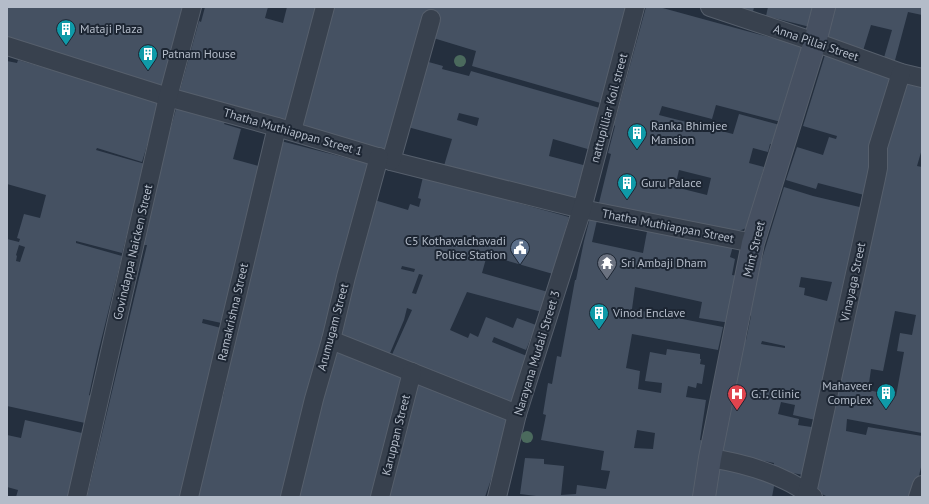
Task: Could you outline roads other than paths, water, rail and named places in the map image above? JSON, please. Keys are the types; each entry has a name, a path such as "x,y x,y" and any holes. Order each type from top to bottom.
{"street":[{"name":"Govindappa Naicken Street","path":"77,497 168,96 192,7"},
{"name":"Ramakrishna Street","path":"189,497 285,129 325,7"},
{"name":"nattupilliar Koil street","path":"582,209 635,7"},
{"name":"Mint Street","path":"704,497 710,458 753,243 816,42 824,7"},
{"name":"Anna Pillai Street","path":"716,8 901,73 922,78"},
{"name":"Arumugam Street","path":"290,497 346,277 431,19"},
{"name":"Thatha Muthiappan Street 1","path":"7,46 168,96 385,159 582,209"},
{"name":"Vinayaga Street","path":"810,495 878,168 878,147 901,73"},
{"name":"Thatha Muthiappan Street","path":"582,209 753,243"},
{"name":"Narayana Mudali Street 3","path":"497,497 517,414 582,209"},
{"path":"331,340 517,414"},
{"name":"Karuppan Street","path":"380,497 412,372"},
{"path":"710,458 745,465 770,473 788,481 810,495"},
{"path":"506,461 510,497"},
{"path":"918,497 922,485"}],"place":[{"name":"Mataji Plaza","path":"66,46"},
{"name":"Patnam House","path":"148,71"},
{"name":"Ranka Bhimjee Mansion","path":"637,150"},
{"name":"Guru Palace","path":"627,200"},
{"name":"C5 Kothavalchavadi Police Station","path":"520,265"},
{"name":"Sri Ambaji Dham","path":"607,280"},
{"name":"Vinod Enclave","path":"599,330"},
{"name":"Mahaveer Complex","path":"886,410"},
{"name":"G.T. Clinic","path":"737,411"}]}
